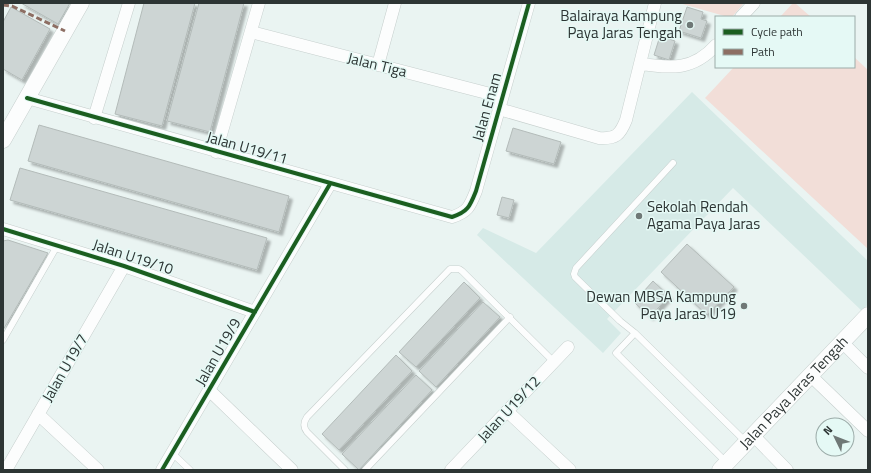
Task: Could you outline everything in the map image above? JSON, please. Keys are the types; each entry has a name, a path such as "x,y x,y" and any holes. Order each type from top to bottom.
{"street":[{"path":"3,140 81,3"},
{"path":"94,118 129,3"},
{"path":"216,152 260,3"},
{"path":"378,65 396,3"},
{"name":"Jalan Enam","path":"462,214 470,205 476,191 529,3"},
{"path":"499,109 599,138 608,139 615,137 622,129 626,120 655,3"},
{"path":"742,16 754,3"},
{"name":"Jalan Tiga","path":"251,32 502,97"},
{"path":"640,64 664,67 687,65 710,53 715,46"},
{"name":"Jalan U19/11","path":"27,98 443,216 452,217 462,214"},
{"name":"Jalan U19/9","path":"162,470 330,184"},
{"name":"Jalan U19/10","path":"3,229 124,266 255,312"},
{"name":"Jalan U19/7","path":"6,470 124,266"},
{"name":"Jalan Paya Jaras Tengah","path":"723,466 868,315"},
{"path":"842,342 868,368"},
{"name":"Jalan U19/12","path":"451,470 568,347"},
{"path":"810,375 868,432"},
{"path":"209,390 292,470"},
{"path":"507,411 570,470"},
{"path":"38,414 98,470"},
{"path":"750,439 787,470"}],"lane":[{"path":"673,163 575,270 574,274 577,280 750,439"},
{"path":"3,340 58,246"},
{"path":"345,470 307,432 304,421 446,271 450,269 459,269 510,317 554,362"},
{"path":"366,470 510,317"},
{"path":"635,333 616,354 723,466"},
{"path":"172,453 190,470"}],"shaded area":[{"path":"679,3 744,3 733,16 724,16"},
{"path":"793,3 795,3 810,16 781,16"},
{"path":"855,58 868,70 868,249 705,98 733,68 855,68"},
{"name":"Sekolah Rendah Agama Paya Jaras","path":"692,92 868,261 868,304 862,311 733,188 607,319 621,333 603,353 477,235 483,228 536,253"}],"building":[{"path":"21,3 70,3 58,24"},
{"path":"144,3 195,3 162,126 115,114"},
{"path":"199,3 244,3 210,132 167,121"},
{"path":"11,7 50,29 22,80 3,69 3,22"},
{"path":"687,7 703,12 701,19 707,21 701,38 679,31"},
{"path":"660,36 675,41 669,60 654,55"},
{"path":"39,125 289,196 279,232 28,161"},
{"path":"513,128 561,142 554,164 506,151"},
{"path":"20,168 267,238 257,270 10,200"},
{"path":"502,197 514,200 509,218 497,215"},
{"path":"8,240 48,253 3,330 3,241"},
{"path":"687,244 734,287 707,315 661,272"},
{"path":"653,281 669,296 650,317 634,302"},
{"path":"464,282 480,298 416,367 399,352"},
{"path":"483,302 500,317 436,387 419,371"},
{"path":"396,355 412,371 339,450 322,434"},
{"path":"416,375 432,390 359,470 342,454"}],"marked path":[{"path":"3,5 12,6 65,31"}],"cycle path":[{"path":"27,98 452,217 462,213 468,208 476,191 529,3"},
{"path":"162,470 330,184"},
{"path":"3,229 124,266 255,312"}],"place":[{"name":"Balairaya Kampung Paya Jaras Tengah","path":"690,25"},
{"name":"Sekolah Rendah Agama Paya Jaras","path":"639,216"},
{"name":"Dewan MBSA Kampung Paya Jaras U19","path":"744,306"}]}
